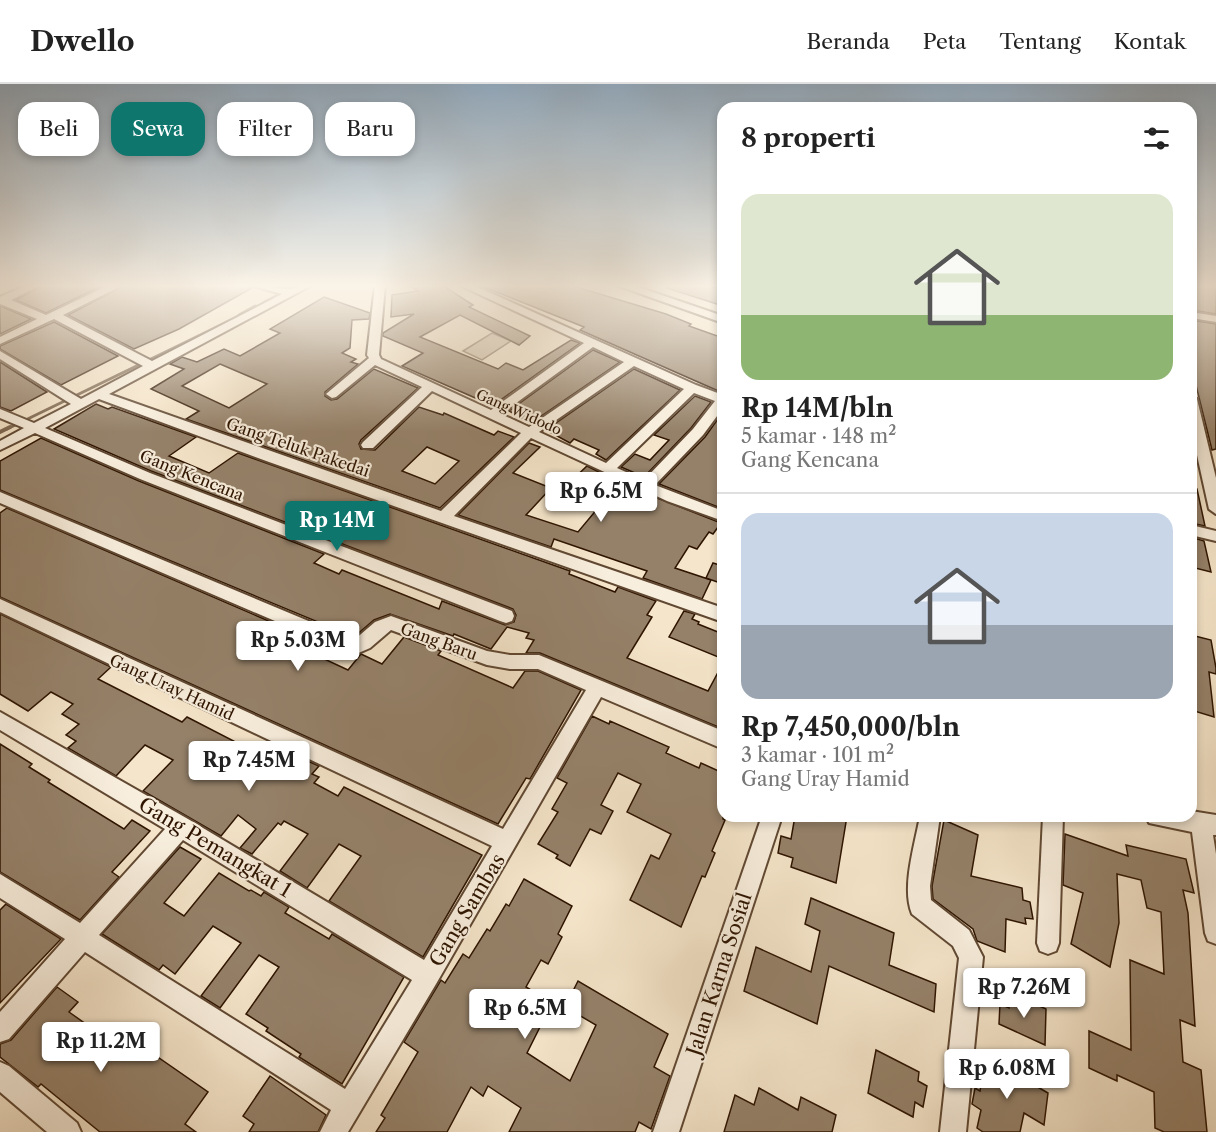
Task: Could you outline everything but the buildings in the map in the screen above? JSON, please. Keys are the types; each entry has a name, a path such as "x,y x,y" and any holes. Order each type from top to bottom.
{"street":[{"path":"0,341 16,334"},
{"path":"85,334 154,367"},
{"path":"0,446 216,334"},
{"path":"332,394 375,359 377,334"},
{"path":"574,334 717,397"},
{"path":"492,415 592,342"},
{"path":"0,354 81,404"},
{"name":"Gang Widodo","path":"375,359 429,387 608,469 717,514"},
{"path":"444,517 529,433 633,361"},
{"path":"368,445 429,387"},
{"path":"608,469 692,387"},
{"name":"Gang Teluk Pakedai","path":"100,395 717,613"},
{"path":"646,486 698,432 717,407"},
{"name":"Gang Kencana","path":"2,414 189,494 506,616"},
{"path":"1197,425 1216,509"},
{"name":"Gang Baru","path":"0,497 354,648 360,647 385,624 391,623 487,658 510,662 539,662 717,737"},
{"path":"1197,531 1216,536"},
{"name":"Gang Uray Hamid","path":"0,605 507,843"},
{"name":"Gang Sambas","path":"333,1132 428,976 598,686"},
{"name":"Gang Pemangkat 1","path":"2,725 181,826 428,976"},
{"name":"Jalan Karna Sosial","path":"666,1132 770,822"},
{"path":"929,822 919,891 920,906 961,938 971,957 953,1132"},
{"path":"1048,944 1053,822"},
{"path":"1208,824 1216,933"},
{"path":"0,1030 181,826"},
{"path":"0,885 348,1106"},
{"path":"0,1075 68,1132"}],"shaded area":[{"path":"491,334 511,341 482,360 463,351"}],"waterway":[{"path":"7,429 202,334"},
{"path":"0,432 10,427"}]}
